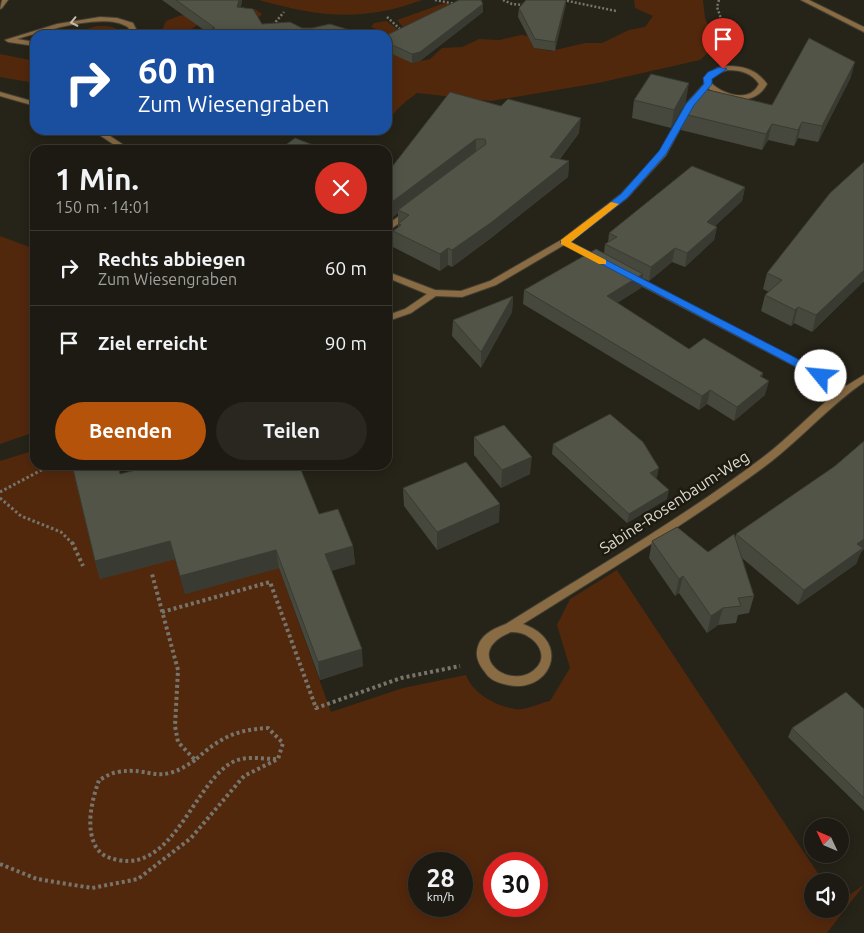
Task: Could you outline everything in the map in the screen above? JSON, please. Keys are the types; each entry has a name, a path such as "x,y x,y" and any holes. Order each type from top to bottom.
{"street":[{"path":"0,7 5,0"},
{"path":"804,0 864,30"},
{"path":"47,30 94,18 122,19 130,22 136,30"},
{"path":"8,40 30,34"},
{"path":"0,38 30,43"},
{"path":"392,277 434,293 462,294 493,283 564,242 631,188 663,152 690,104 708,84 708,78 714,72 723,69 744,70 760,78 763,84 762,89 748,96 737,97 716,92 708,84"},
{"path":"0,94 30,103"},
{"path":"104,135 119,145"},
{"path":"392,224 419,205"},
{"path":"564,242 606,264"},
{"path":"623,272 845,389"},
{"path":"392,317 408,311 434,293"},
{"name":"Sabine-Rosenbaum-Weg","path":"483,662 482,651 485,641 493,633 510,627 647,541 767,460 845,389 864,378"},
{"path":"483,662 494,675 512,681 532,678 544,667 547,651 542,641 529,630 510,627"}],"path":[{"path":"435,0 464,5"},
{"path":"503,0 512,4 530,5"},
{"path":"557,0 587,4 616,11"},
{"path":"587,4 593,0"},
{"path":"714,72 729,42 717,7 719,0"},
{"path":"272,26 284,12"},
{"path":"387,17 404,34"},
{"path":"0,492 42,470"},
{"path":"0,498 22,518 65,532 77,547 83,566"},
{"path":"152,574 178,670 175,726 178,742 195,760"},
{"path":"162,612 270,582 316,708 401,678 483,662"},
{"path":"0,864 37,879 92,888 138,879 191,838 244,776 278,759 283,743 268,728 244,729 224,736 182,770 163,776 116,772 99,780 92,799 91,837 97,851 115,861 133,861 150,855 165,843 183,823 215,777 231,764 243,758 278,759"}],"shaded area":[{"path":"259,0 422,0 380,12 340,15 301,10"},
{"path":"634,0 703,0 705,18 716,45 700,60 598,83 491,101 417,93 403,104 392,117 392,49 396,44 392,40 392,30 378,30 371,27 374,23 386,21 400,31 412,63 430,59 442,48 462,47 479,39 499,40 521,35 528,36 534,48 551,51 585,43 602,43 629,30 645,27 653,16 635,8"},
{"path":"445,3 456,5 404,28 397,20"},
{"path":"227,6 255,9 262,14 258,18 202,22 190,30 162,30 166,21 179,16"},
{"path":"96,26 107,26 117,30 84,30"},
{"path":"0,54 30,60 30,82 0,77"},
{"path":"0,236 30,247 30,434 0,444"},
{"path":"30,452 30,470 117,470 101,579 174,557 185,594 279,568 331,712 403,688 466,675 474,688 486,698 500,705 523,709 550,701 570,668 557,625 570,599 617,570 804,852 804,863 811,863 818,873 804,873 804,918 839,918 827,933 0,933 0,461"},
{"path":"864,885 849,904 849,895"}],"building":[{"path":"176,0 239,0 237,7 253,9 262,24 290,22 302,28 312,28 330,24 350,30 216,30 212,28 215,28"},
{"path":"459,0 481,0 483,4 420,52 412,54 392,45 392,33"},
{"path":"526,0 566,0 555,42 535,39 519,8"},
{"path":"809,38 855,62 822,126 802,122 798,130 772,124 766,134 684,114 700,88 772,105"},
{"path":"651,74 689,83 674,110 634,100"},
{"path":"450,92 501,106 508,99 581,118 550,157 569,161 492,222 452,250 448,248 440,254 393,231 409,215 398,210 486,144 485,139 476,139 392,202 392,167"},
{"path":"295,138 313,145 286,145"},
{"path":"864,162 864,270 816,315 798,307 795,310 765,295 782,280 767,273 830,193"},
{"path":"692,166 745,187 707,222 717,227 687,253 675,248 651,267 605,244 617,237 609,233"},
{"path":"596,249 643,274 607,296 689,349 704,338 763,373 760,376 769,381 737,407 710,390 702,396 524,290"},
{"path":"513,296 481,352 453,320"},
{"path":"610,414 643,442 659,468 650,473 669,490 629,514 553,444"},
{"path":"504,425 532,457 502,470 474,437"},
{"path":"864,441 864,539 857,544 863,548 804,590 736,534 835,466"},
{"path":"466,462 500,504 437,532 403,488"},
{"path":"73,470 119,470 120,474 136,470 301,470 319,514 338,509 353,546 325,554 362,649 318,662 276,550 180,576 170,541 95,561"},
{"path":"677,527 708,552 734,534 754,596 738,598 741,606 723,608 711,616 683,576 679,579 652,541"},
{"path":"846,692 864,709 864,798 792,728"}],"slow traffic":[{"path":"603,262 564,242 614,204"}],"route":[{"path":"723,69 711,74 708,78 708,84 690,104 663,152 624,196 564,242 821,376"}]}
